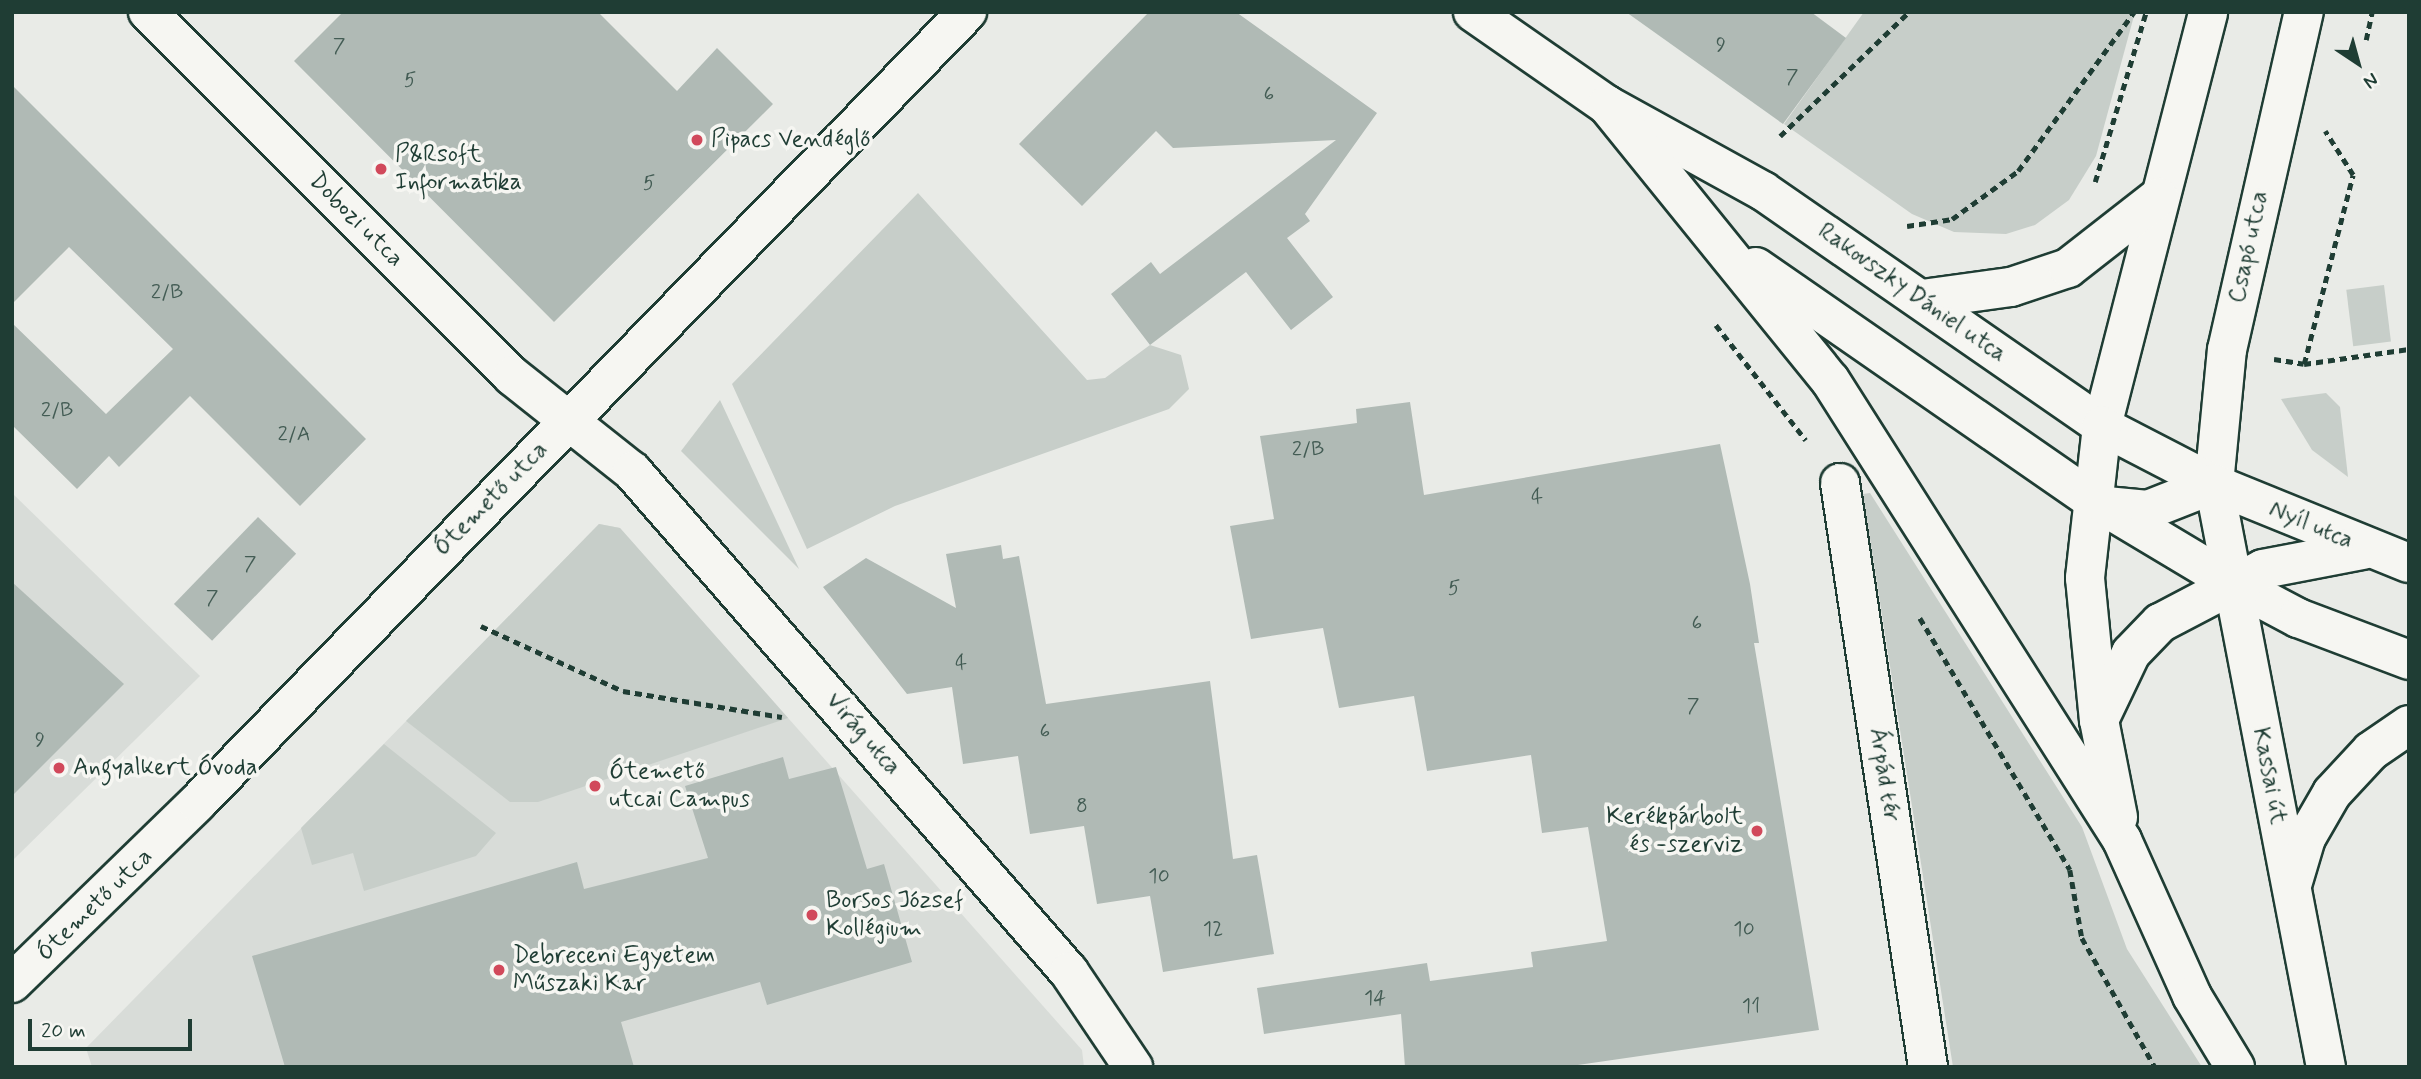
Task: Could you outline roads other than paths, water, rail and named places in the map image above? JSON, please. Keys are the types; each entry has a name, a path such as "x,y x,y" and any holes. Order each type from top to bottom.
{"main road":[{"name":"Dobozi utca","path":"148,12 512,376 572,419"},
{"name":"Ótemető utca","path":"12,984 572,419 967,12"},
{"name":"Rakovszky Dániel utca","path":"1473,12 1607,105 1763,191 2102,426 2214,484"},
{"path":"2122,840 2099,720 2085,578 2090,498 2102,426 2208,12"},
{"name":"Csapó utca","path":"2214,484 2227,350 2304,12"},
{"name":"Rakovszky Dániel utca","path":"1607,105 1722,244"},
{"path":"1922,299 2011,287 2068,268 2160,197"},
{"path":"1722,244 2090,498 2232,583 2298,618 2409,660"},
{"path":"1722,244 1830,380 2122,840 2192,996 2235,1067"},
{"name":"Virág utca","path":"572,419 632,471 861,732 1088,996 1133,1067"},
{"name":"Árpád tér","path":"1840,483 1928,1067"},
{"path":"2090,498 2148,510 2214,484"},
{"name":"Nyíl utca","path":"2214,484 2369,550 2409,563"},
{"name":"Kassai út","path":"2214,484 2326,1067"},
{"path":"2099,720 2131,653 2160,624 2232,583 2294,558 2369,550"},
{"path":"2290,890 2306,838 2332,793 2371,751 2409,724"}],"place":[{"name":"Pipacs Vendéglő","path":"697,140"},
{"name":"P&Rsoft Informatika","path":"381,169"},
{"name":"Angyalkert Óvoda","path":"59,768"},
{"name":"Ótemető utcai Campus","path":"595,786"},
{"name":"Kerékpárbolt és -szerviz","path":"1757,831"},
{"name":"Borsos József Kollégium","path":"812,915"},
{"name":"Debreceni Egyetem Műszaki Kar","path":"499,970"}]}
